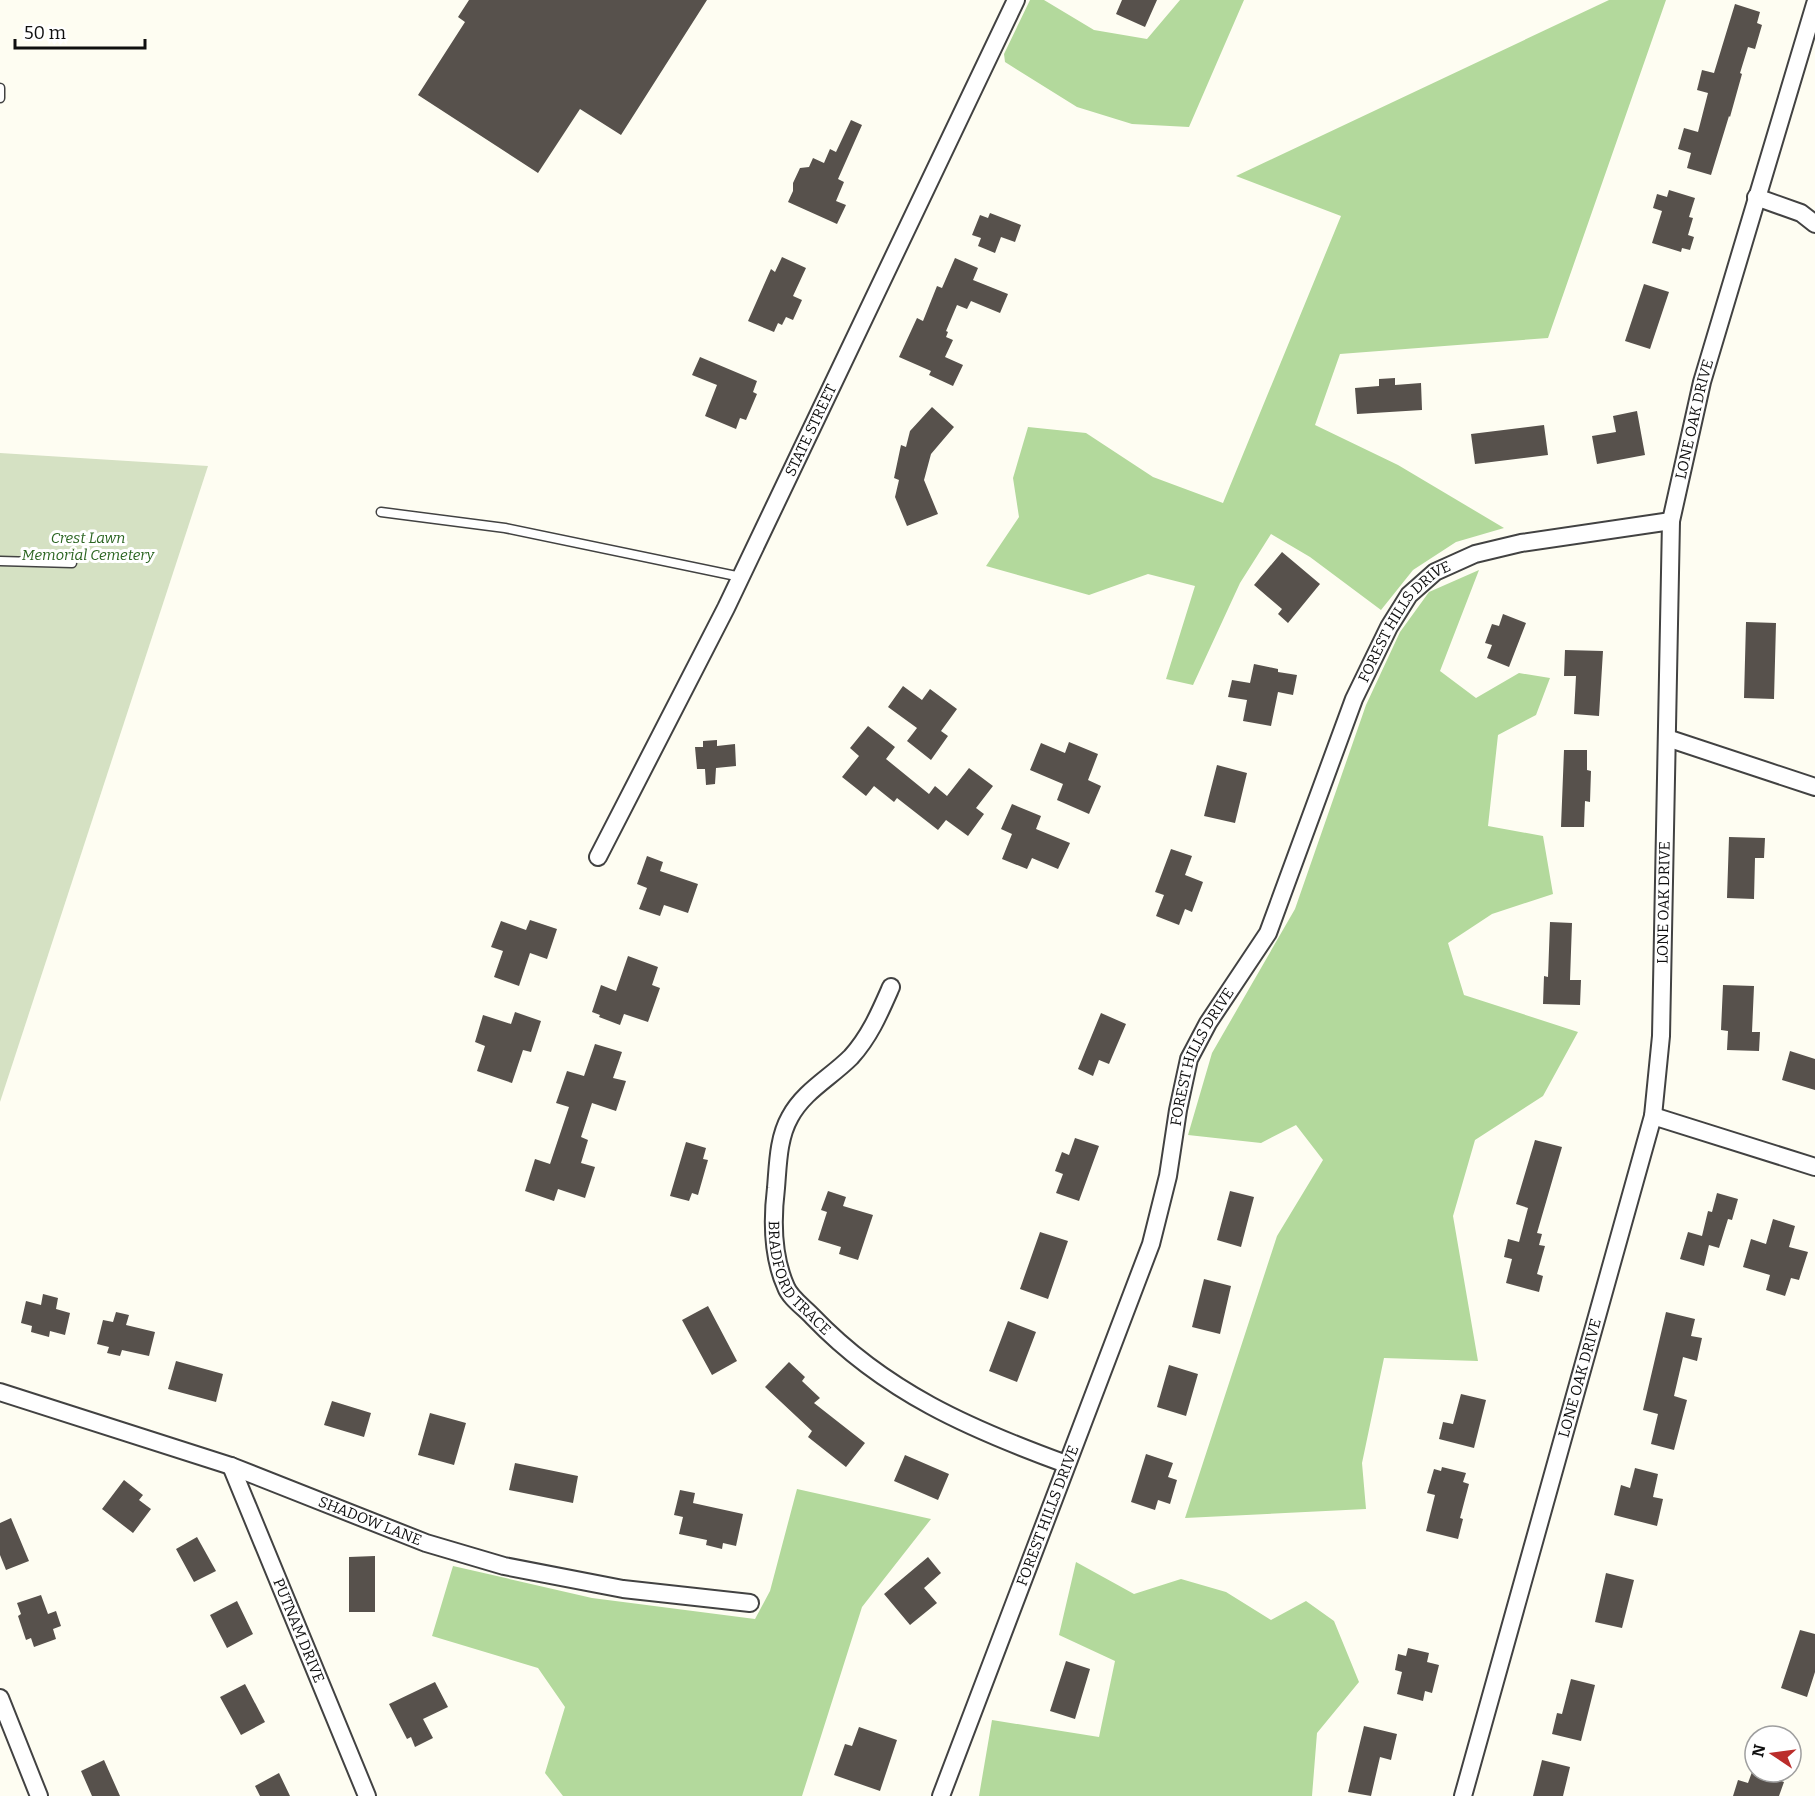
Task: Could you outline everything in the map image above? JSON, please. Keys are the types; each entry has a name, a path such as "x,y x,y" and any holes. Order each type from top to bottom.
{"street":[{"name":"STATE STREET","path":"598,857 741,576 1016,0"},
{"name":"LONE OAK DRIVE","path":"1463,1796 1653,1116 1661,1036 1671,521 1702,382 1815,3"},
{"path":"1756,197 1801,213 1815,224"},
{"name":"FOREST HILLS DRIVE","path":"940,1796 1151,1244 1168,1176 1178,1110 1189,1059 1208,1023 1268,933 1354,699 1389,627 1409,595 1435,573 1474,554 1521,543 1671,521"},
{"path":"1667,738 1815,788"},
{"name":"BRADFORD TRACE","path":"891,987 872,1031 850,1057 806,1094 789,1118 780,1149 774,1210 775,1255 786,1289 821,1325 853,1353 903,1390 935,1410 1011,1444 1066,1464"},
{"path":"1653,1116 1815,1167"},
{"name":"SHADOW LANE","path":"0,1392 231,1466 426,1543 504,1566 623,1589 750,1603"},
{"name":"PUTNAM DRIVE","path":"231,1466 367,1796"},
{"path":"0,1698 39,1796"}],"lane":[{"path":"0,88 0,98"},
{"path":"381,512 505,528 741,576"},
{"path":"0,561 72,563"}],"green space":[{"path":"1030,0 1044,0 1094,30 1147,39 1180,0 1244,0 1189,127 1132,124 1077,107 1005,62 1004,54"},
{"path":"1609,0 1666,0 1548,338 1340,354 1315,425 1398,465 1504,528 1456,542 1413,570 1381,610 1310,557 1271,534 1240,583 1193,685 1166,679 1195,586 1148,574 1089,595 986,566 1019,517 1013,478 1028,427 1086,433 1153,477 1223,503 1341,216 1236,176"},
{"name":"Crest Lawn Memorial Cemetery","path":"0,453 208,466 0,1102"},
{"path":"1479,570 1440,671 1476,698 1519,673 1550,678 1536,715 1498,735 1488,826 1543,836 1553,894 1492,914 1448,943 1464,995 1578,1032 1543,1096 1475,1140 1453,1216 1478,1361 1384,1358 1362,1463 1366,1509 1185,1518 1277,1236 1323,1160 1296,1125 1261,1143 1188,1135 1212,1053 1295,909 1366,705 1400,632 1429,592"},
{"path":"797,1489 931,1519 862,1607 802,1796 563,1796 545,1773 565,1707 538,1668 432,1636 453,1566 592,1598 755,1619 770,1591"},
{"path":"1076,1562 1134,1594 1181,1579 1226,1592 1271,1620 1306,1601 1334,1621 1359,1682 1317,1733 1312,1796 979,1796 992,1720 1099,1737 1115,1661 1059,1635"}],"building":[{"path":"469,0 707,0 621,135 580,109 538,173 418,95 465,22 458,17"},
{"path":"1122,0 1157,0 1145,27 1116,14"},
{"path":"1735,4 1760,12 1757,23 1762,25 1755,49 1748,47 1730,117 1711,175 1687,168 1691,153 1678,149 1684,128 1698,132 1708,93 1697,90 1702,70 1714,73"},
{"path":"851,120 862,125 838,179 844,182 836,201 846,205 837,224 788,202 800,168 809,167 813,158 824,163 830,149 836,152"},
{"path":"1669,190 1695,198 1689,217 1693,218 1688,235 1694,237 1690,250 1682,248 1681,252 1652,243 1662,211 1653,208 1657,194 1667,197"},
{"path":"990,213 1021,225 1015,242 1001,237 995,253 978,246 981,238 972,235 980,215 988,218"},
{"path":"782,257 806,268 793,296 802,300 793,320 786,317 782,325 778,323 774,332 748,321 771,269 775,272"},
{"path":"955,258 978,268 973,280 1008,294 1000,313 971,301 967,309 957,305 946,331 948,332 946,337 953,340 945,357 963,365 953,386 929,375 931,371 899,357 917,318 923,321 937,286 942,288"},
{"path":"1644,284 1669,292 1650,349 1625,341"},
{"path":"700,357 757,381 753,392 757,394 746,420 740,418 736,429 705,416 717,385 692,375"},
{"path":"1395,378 1395,385 1421,383 1422,410 1357,414 1355,388 1379,386 1379,379"},
{"path":"932,407 954,427 931,454 924,480 938,514 907,526 895,497 899,480 894,478 901,445 906,447 910,431"},
{"path":"1637,411 1645,455 1597,464 1592,436 1616,432 1613,416"},
{"path":"1544,425 1548,455 1475,464 1471,434"},
{"path":"1282,552 1320,584 1288,623 1278,614 1282,609 1254,585"},
{"path":"1503,614 1526,623 1509,667 1487,658 1492,645 1485,643 1492,624 1499,626"},
{"path":"1746,622 1776,623 1774,699 1744,698"},
{"path":"1565,650 1603,651 1599,716 1574,714 1576,676 1564,676"},
{"path":"1254,664 1278,669 1278,672 1297,675 1293,695 1278,692 1271,726 1243,721 1247,700 1228,697 1232,680 1250,683"},
{"path":"903,686 922,700 930,689 957,709 941,731 948,736 931,760 907,741 917,728 888,707"},
{"path":"868,726 895,747 886,759 929,794 935,786 947,796 969,768 993,786 976,808 984,814 968,836 946,820 938,830 897,798 894,802 874,786 866,796 842,777 859,756 850,748"},
{"path":"717,740 717,746 735,744 736,766 716,768 715,784 706,785 705,769 697,769 695,747 703,747 703,741"},
{"path":"1069,742 1098,754 1088,780 1101,786 1089,814 1057,800 1063,784 1030,770 1041,743 1065,753"},
{"path":"1564,750 1587,750 1587,770 1591,771 1590,802 1585,801 1584,827 1561,827"},
{"path":"1217,765 1247,773 1235,823 1204,816"},
{"path":"1012,804 1041,816 1036,829 1070,843 1058,869 1032,858 1027,869 1002,859 1012,834 1001,829"},
{"path":"1729,837 1765,838 1764,858 1755,858 1754,899 1727,898"},
{"path":"1171,849 1192,856 1185,875 1203,882 1192,912 1185,909 1179,925 1156,916 1164,895 1155,892"},
{"path":"647,856 663,862 660,871 698,884 688,913 664,905 660,916 639,909 647,888 637,884"},
{"path":"530,920 557,929 547,959 530,953 519,986 494,977 503,951 491,947 501,921 526,930"},
{"path":"1550,922 1572,923 1570,980 1581,980 1580,1005 1543,1004 1544,976 1548,977"},
{"path":"628,956 658,967 652,985 660,988 648,1022 624,1014 620,1025 592,1012 601,985 616,991"},
{"path":"1723,985 1754,986 1752,1032 1760,1032 1759,1051 1727,1050 1728,1031 1721,1030"},
{"path":"515,1012 541,1021 531,1052 523,1050 512,1083 477,1071 485,1046 475,1042 483,1015 511,1024"},
{"path":"1101,1013 1126,1024 1109,1064 1099,1060 1093,1076 1078,1069"},
{"path":"595,1044 622,1052 613,1078 626,1081 616,1111 592,1103 581,1137 588,1140 581,1163 595,1167 585,1198 558,1189 554,1201 525,1191 535,1159 550,1164 569,1107 556,1103 567,1071 584,1076"},
{"path":"1790,1051 1815,1059 1815,1090 1782,1080"},
{"path":"1075,1138 1099,1146 1079,1201 1056,1193 1063,1174 1055,1171 1062,1152 1069,1155"},
{"path":"1535,1140 1562,1147 1537,1233 1542,1234 1539,1245 1545,1246 1537,1274 1543,1276 1539,1292 1506,1283 1512,1259 1504,1257 1508,1239 1519,1242 1528,1208 1516,1204"},
{"path":"686,1142 706,1148 703,1159 708,1160 698,1195 692,1193 689,1201 670,1196"},
{"path":"828,1191 846,1197 843,1206 873,1215 858,1260 839,1254 841,1247 818,1240 827,1212 821,1210"},
{"path":"1230,1191 1254,1197 1241,1247 1217,1240"},
{"path":"1717,1193 1738,1199 1732,1220 1728,1219 1719,1248 1709,1245 1704,1266 1680,1259 1688,1232 1702,1236 1708,1211 1712,1212"},
{"path":"1773,1219 1795,1226 1789,1247 1808,1252 1799,1280 1791,1278 1785,1296 1766,1290 1770,1275 1743,1267 1751,1239 1766,1244"},
{"path":"1040,1232 1068,1241 1048,1299 1020,1289"},
{"path":"1204,1279 1231,1286 1220,1334 1192,1327"},
{"path":"43,1294 58,1298 56,1309 70,1313 65,1335 50,1331 49,1337 31,1332 32,1326 21,1323 26,1301 41,1305"},
{"path":"708,1306 737,1361 712,1375 682,1320"},
{"path":"116,1312 129,1315 126,1325 155,1332 149,1356 122,1350 120,1356 107,1353 109,1347 97,1344 103,1320 113,1322"},
{"path":"1666,1312 1695,1319 1691,1336 1702,1338 1697,1361 1683,1357 1674,1396 1687,1400 1674,1450 1651,1444 1658,1414 1643,1410"},
{"path":"1008,1321 1036,1332 1017,1382 989,1371"},
{"path":"176,1361 223,1374 216,1402 168,1389"},
{"path":"789,1362 805,1377 802,1381 820,1398 814,1403 865,1443 846,1467 808,1437 812,1431 765,1387"},
{"path":"1169,1365 1198,1374 1186,1416 1157,1407"},
{"path":"1461,1394 1486,1400 1474,1448 1439,1439 1443,1422 1453,1424"},
{"path":"332,1401 371,1413 364,1437 324,1425"},
{"path":"430,1413 466,1423 454,1465 418,1455"},
{"path":"1146,1454 1173,1463 1168,1477 1177,1480 1170,1504 1158,1500 1155,1510 1131,1502"},
{"path":"905,1455 949,1474 938,1500 894,1481"},
{"path":"515,1463 578,1476 573,1503 509,1490"},
{"path":"1442,1467 1466,1473 1463,1482 1469,1484 1460,1518 1463,1519 1458,1539 1426,1531 1435,1495 1427,1493 1434,1469 1441,1471"},
{"path":"1635,1468 1658,1474 1653,1497 1663,1499 1657,1526 1614,1515 1621,1485 1630,1488"},
{"path":"124,1480 143,1495 139,1500 151,1509 133,1533 102,1509"},
{"path":"680,1490 695,1493 693,1503 743,1514 736,1546 723,1543 722,1549 706,1545 707,1540 679,1534 683,1517 674,1515"},
{"path":"11,1518 29,1561 6,1570 0,1555 0,1523"},
{"path":"197,1537 216,1571 194,1582 176,1549"},
{"path":"375,1556 375,1612 349,1612 349,1557"},
{"path":"928,1557 941,1573 924,1588 937,1603 910,1625 884,1594"},
{"path":"1606,1573 1634,1580 1622,1628 1595,1622"},
{"path":"41,1595 48,1614 56,1611 61,1626 53,1629 56,1639 34,1647 31,1638 26,1640 18,1616 21,1614 17,1603"},
{"path":"237,1601 253,1634 227,1648 210,1615"},
{"path":"1800,1630 1815,1634 1815,1672 1807,1697 1781,1688"},
{"path":"1408,1648 1429,1653 1427,1662 1439,1665 1432,1693 1425,1691 1423,1701 1397,1694 1402,1672 1395,1670 1398,1654 1406,1656"},
{"path":"1066,1661 1090,1669 1075,1719 1050,1711"},
{"path":"1571,1679 1595,1685 1581,1741 1552,1734 1557,1713 1562,1714"},
{"path":"435,1682 448,1707 423,1719 433,1738 415,1747 411,1737 407,1739 389,1704"},
{"path":"245,1684 265,1722 241,1735 220,1697"},
{"path":"1364,1726 1397,1734 1391,1760 1380,1757 1371,1796 1348,1792"},
{"path":"859,1727 897,1740 880,1791 834,1775 845,1744 852,1746"},
{"path":"104,1760 120,1796 92,1796 81,1771"},
{"path":"1542,1760 1570,1767 1563,1796 1533,1796"},
{"path":"279,1773 290,1796 260,1796 255,1786"},
{"path":"1738,1780 1743,1782 1743,1784 1783,1784 1779,1796 1733,1796"}]}
